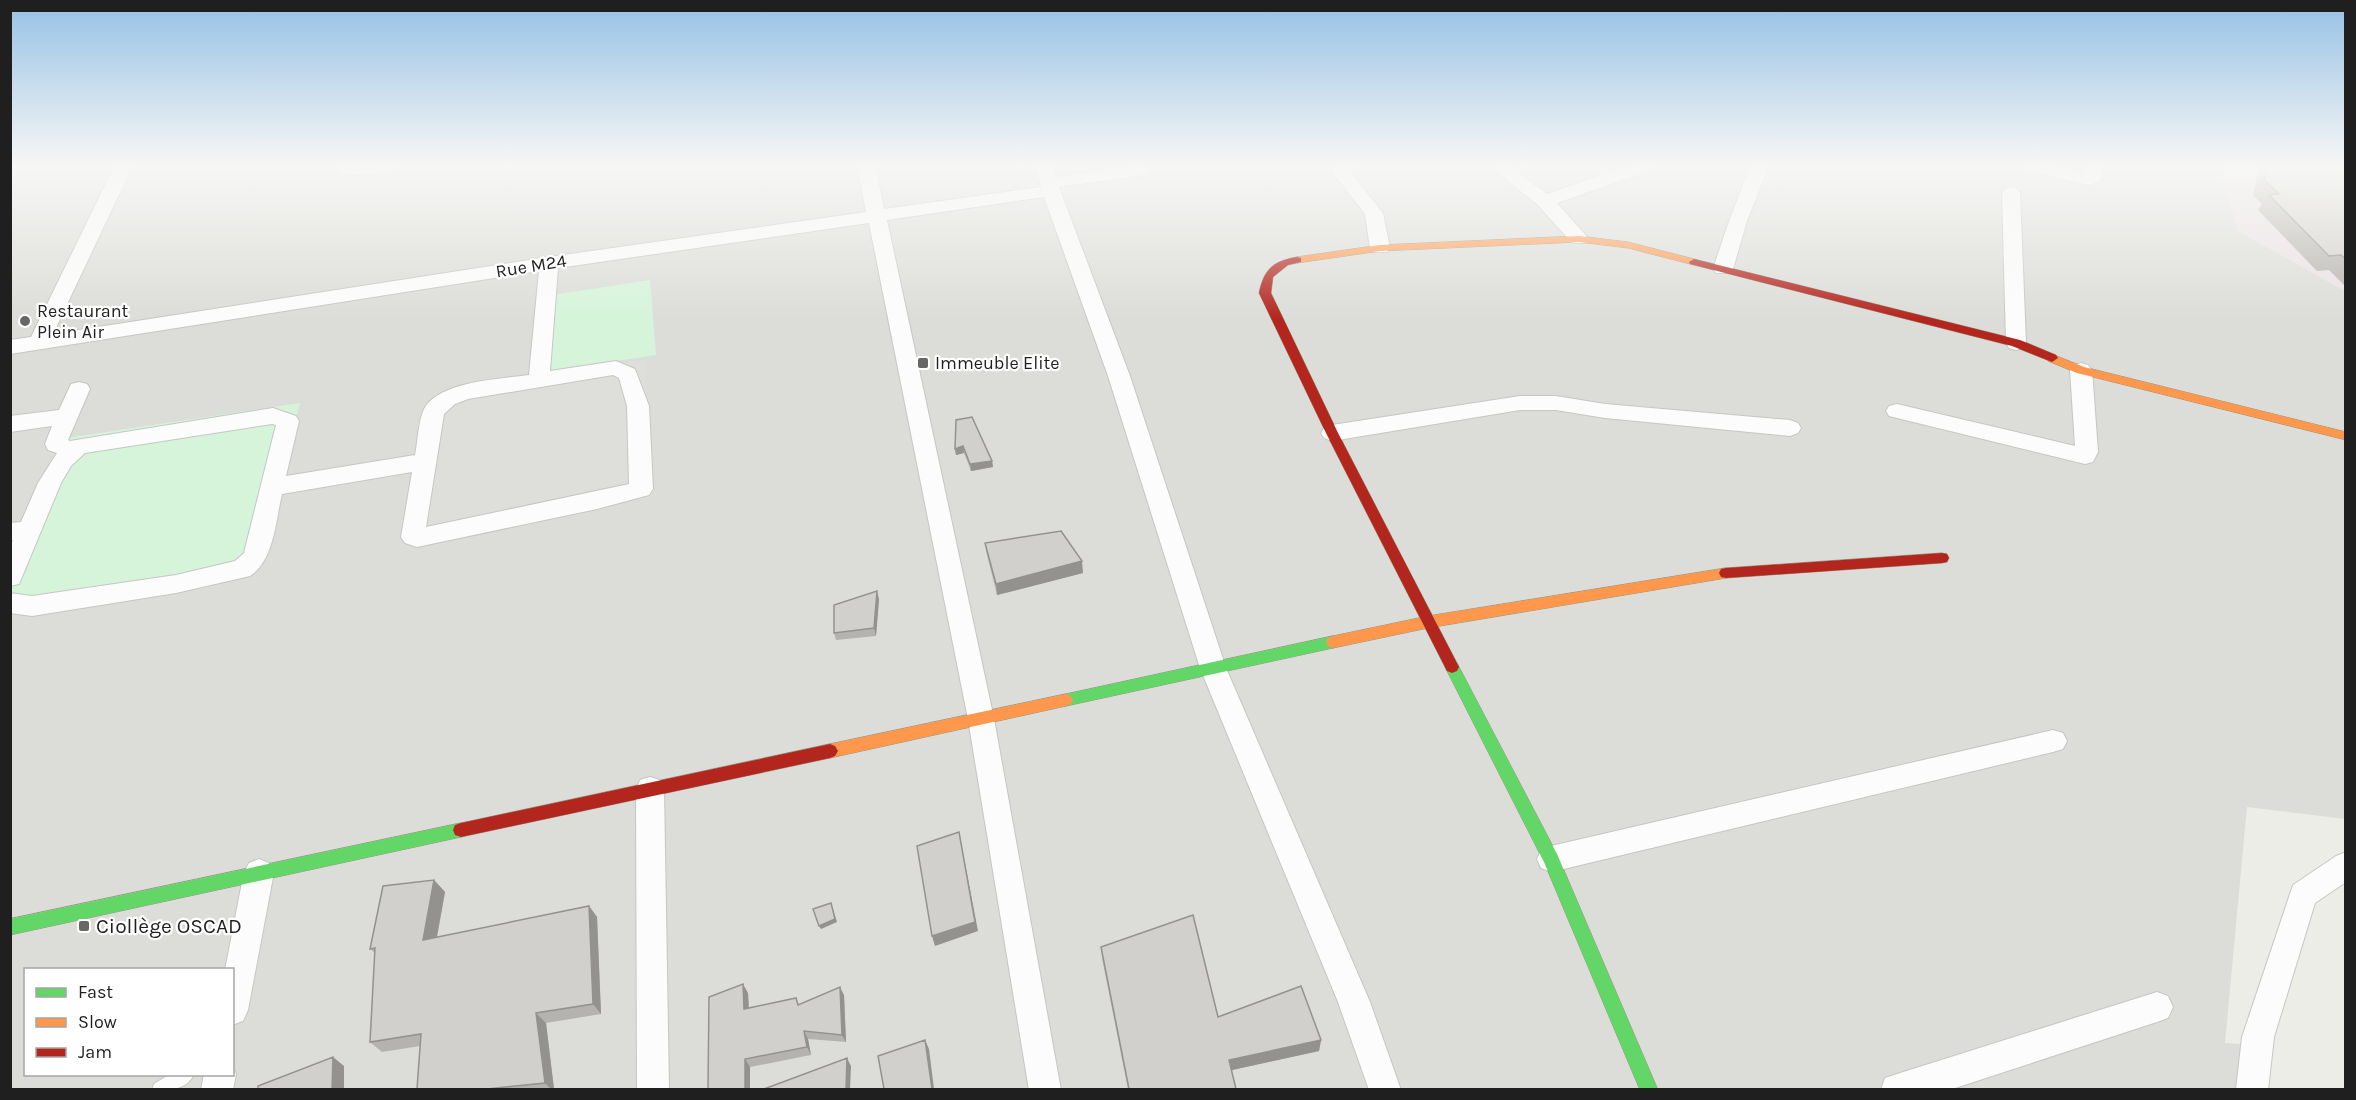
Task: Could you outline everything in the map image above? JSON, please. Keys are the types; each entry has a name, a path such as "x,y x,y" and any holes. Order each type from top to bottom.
{"street":[{"path":"39,342 99,216"},
{"name":"Rue M24","path":"10,347 549,263 874,216"},
{"path":"876,216 981,719 1045,1089"},
{"path":"1061,216 1119,376 1213,668 1354,1002 1385,1089"},
{"path":"1375,216 1380,248"},
{"path":"1559,216 1580,239"},
{"path":"1723,269 1740,216"},
{"path":"2012,216 2016,343"},
{"path":"1649,1089 1551,859 1332,433 1265,293 1268,276 1285,262 1380,248 1580,239 1628,245 2016,343 2081,370 2346,436"},
{"path":"539,379 549,263"},
{"path":"616,368 628,374 638,406 641,489 530,516 414,538 424,462 434,411 447,399 464,392 616,368"},
{"path":"1897,411 2085,456 2087,452 2081,370"},
{"path":"71,450 56,444 79,389"},
{"path":"1332,433 1520,403 1556,403 1605,411 1790,428"},
{"path":"10,577 20,530 71,450 79,446 273,416 285,418 288,421 255,555 248,566 176,584 32,606 10,603"},
{"path":"10,424 68,417"},
{"path":"272,487 424,462"},
{"path":"10,927 1428,622 1745,570 1942,558"},
{"path":"1551,859 2053,741"},
{"path":"650,789 653,1089"},
{"path":"2252,1089 2258,1037 2303,895 2346,865"},
{"path":"234,1000 259,872"},
{"path":"1897,1089 2157,1007"}],"lane":[{"path":"160,1089 183,1076"}],"shaded area":[{"path":"10,216 2234,216 2238,231 2346,291 2345,819 2247,807 2225,1043 2254,1045 2253,1089 11,1089"},
{"path":"2234,216 2345,216 2345,291 2238,231"},
{"path":"646,360 645,493 417,533 439,392"}],"green space":[{"path":"650,280 656,355 545,372 546,296"},
{"path":"300,403 257,560 11,603 11,566 67,438"}],"building":[{"path":"2290,216 2346,216 2346,259 2341,255 2329,256"},
{"path":"972,417 992,461 970,464 963,446 955,449 956,420"},
{"path":"1061,531 1082,561 996,584 985,543"},
{"path":"877,591 874,628 834,633 834,605"},
{"path":"959,832 975,922 932,936 917,846"},
{"path":"434,880 423,940 589,906 593,1004 536,1013 545,1083 487,1089 417,1089 421,1034 370,1042 375,948 370,949 383,886"},
{"path":"831,903 835,919 819,926 813,909"},
{"path":"1193,915 1218,1017 1301,986 1321,1040 1229,1060 1236,1089 1129,1089 1101,947"},
{"path":"743,984 744,1009 796,998 798,1005 840,987 842,1035 804,1031 807,1047 745,1059 745,1089 708,1089 709,997"},
{"path":"925,1040 932,1089 884,1089 878,1056"},
{"path":"333,1057 332,1089 258,1089 258,1086"},
{"path":"847,1058 846,1089 764,1089"}],"traffic: fast":[{"path":"1066,700 1333,642"},
{"path":"1452,667 1551,859 1649,1090"},
{"path":"10,927 461,830"}],"traffic: slow":[{"path":"1297,260 1380,248 1579,239 1628,245 1694,262"},
{"path":"2052,358 2081,370 2346,436"},
{"path":"1333,642 1428,622 1726,573"},
{"path":"830,751 1066,700"}],"traffic: jam":[{"path":"1297,260 1285,262 1268,276 1265,293 1332,433 1452,667"},
{"path":"1694,262 2016,343 2052,358"},
{"path":"1726,573 1942,558"},
{"path":"461,830 830,751"}],"place":[{"name":"Restaurant Plein Air","path":"25,321"},
{"name":"Immeuble Elite","path":"923,363"},
{"name":"Ciollège OSCAD","path":"84,926"}]}
